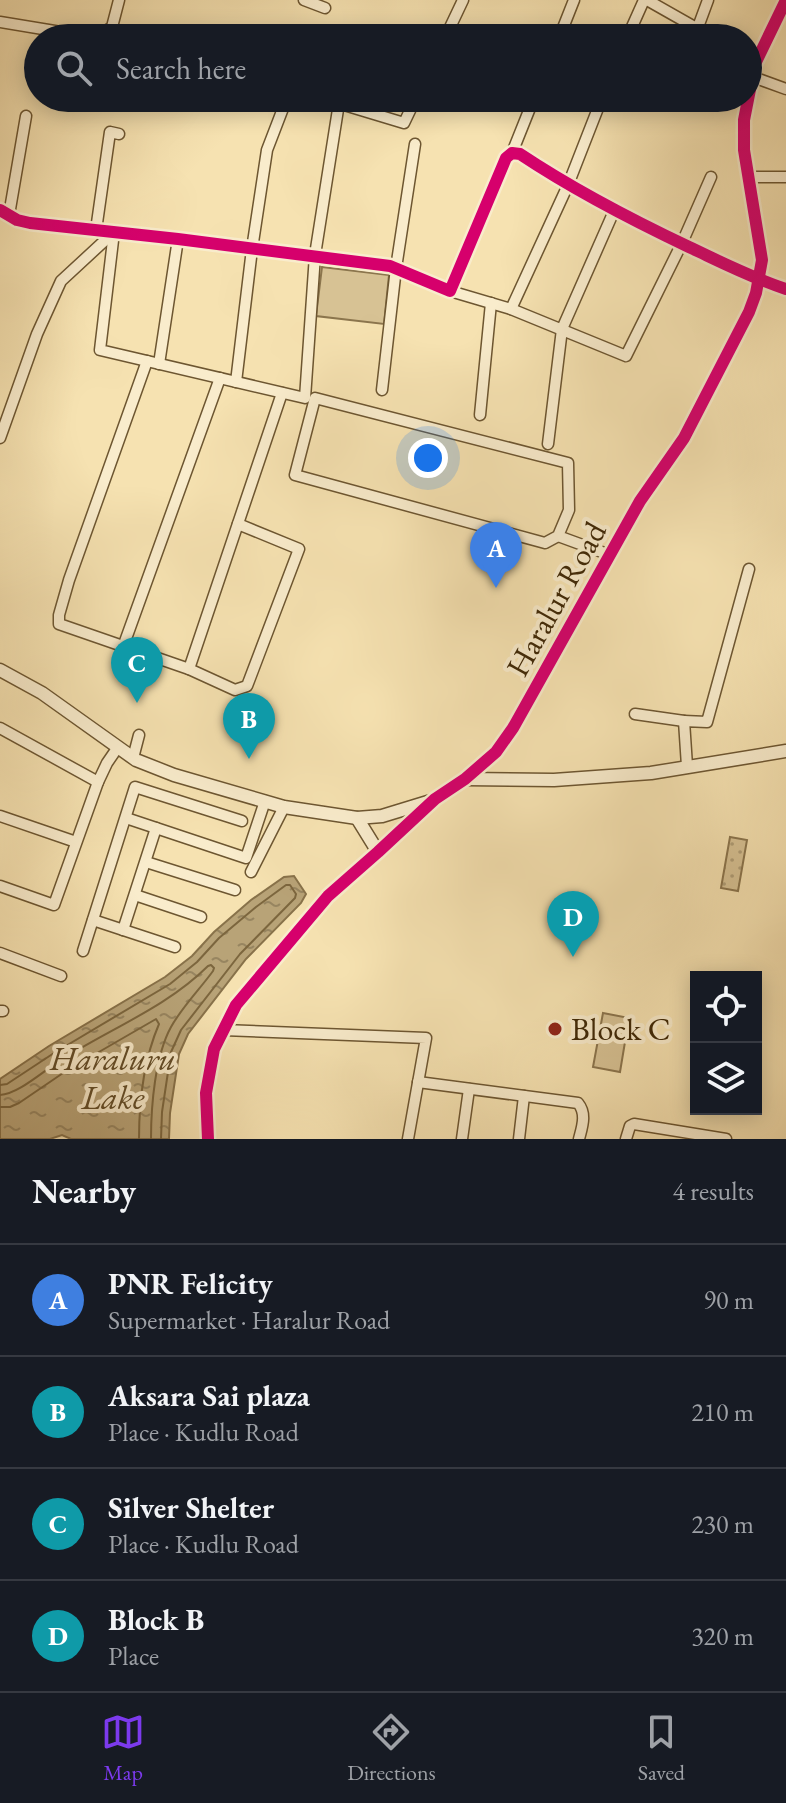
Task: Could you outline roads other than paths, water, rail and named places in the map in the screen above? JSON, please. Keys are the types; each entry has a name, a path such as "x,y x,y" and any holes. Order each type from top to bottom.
{"street":[{"path":"113,24 119,0"},
{"path":"304,0 325,8"},
{"path":"452,24 463,0"},
{"path":"565,24 574,0"},
{"path":"634,24 646,0 682,24"},
{"path":"699,24 708,0"},
{"name":"Haralur Road","path":"762,50 781,19 786,0"},
{"path":"0,22 24,26"},
{"path":"762,73 786,89"},
{"path":"236,382 267,150 282,112"},
{"path":"114,232 100,350 305,398 315,255 338,112"},
{"path":"368,112 404,123 409,112"},
{"path":"450,291 528,112"},
{"path":"511,309 568,185 597,112"},
{"name":"Haralur Road","path":"208,1139 206,1093 214,1049 236,1005 328,896 435,799 465,779 496,752 513,728 640,501 684,438 749,312 759,280 762,260 744,150 745,112"},
{"path":"26,116 4,212 17,220 315,255 396,268 450,291 511,309 626,356 711,177"},
{"path":"96,230 110,132 119,134"},
{"path":"382,390 415,144"},
{"path":"512,153 520,154 614,211 759,280 786,289"},
{"path":"749,177 786,177"},
{"path":"548,444 562,329 614,211"},
{"path":"0,438 37,334 61,281 114,232"},
{"path":"159,364 178,239"},
{"path":"480,415 491,303"},
{"path":"147,361 69,580 59,624 189,669 235,690 247,686 299,549 238,524"},
{"path":"123,647 220,378"},
{"path":"189,669 282,393"},
{"path":"558,536 569,510 568,463 315,398 295,475 545,543 558,536 610,555"},
{"path":"635,714 707,722 749,569"},
{"path":"0,670 42,693 133,758 174,775 284,807 357,818 382,816 435,799"},
{"path":"684,721 687,766"},
{"path":"0,728 98,782"},
{"path":"133,758 139,735"},
{"path":"0,886 54,905 98,782 118,747"},
{"path":"465,779 554,780 651,773 786,751"},
{"path":"83,951 135,787 242,821"},
{"path":"126,818 246,858 265,801"},
{"path":"251,872 284,807"},
{"path":"0,816 76,842"},
{"path":"357,818 378,852"},
{"path":"123,930 156,828"},
{"path":"146,862 235,890"},
{"path":"135,895 201,917"},
{"path":"93,920 175,947"},
{"path":"0,953 61,976"},
{"path":"223,1030 426,1038 408,1139"},
{"path":"418,1082 578,1103 584,1120 579,1139"},
{"path":"462,1139 469,1089"},
{"path":"519,1139 524,1096"},
{"path":"626,1139 630,1126 634,1124 696,1137 726,1139"}],"water":[{"name":"Haraluru Lake","path":"294,876 306,894 301,903 246,959 188,1034 179,1054 169,1139 71,1139 62,1135 50,1139 0,1139 0,1079 165,977 251,900 284,877"}],"place":[{"name":"PNR Felicity","path":"496,588"},
{"name":"Silver Shelter","path":"137,703"},
{"name":"Aksara Sai plaza","path":"249,759"},
{"name":"Block B","path":"573,957"},
{"name":"Block C","path":"555,1029"}]}
